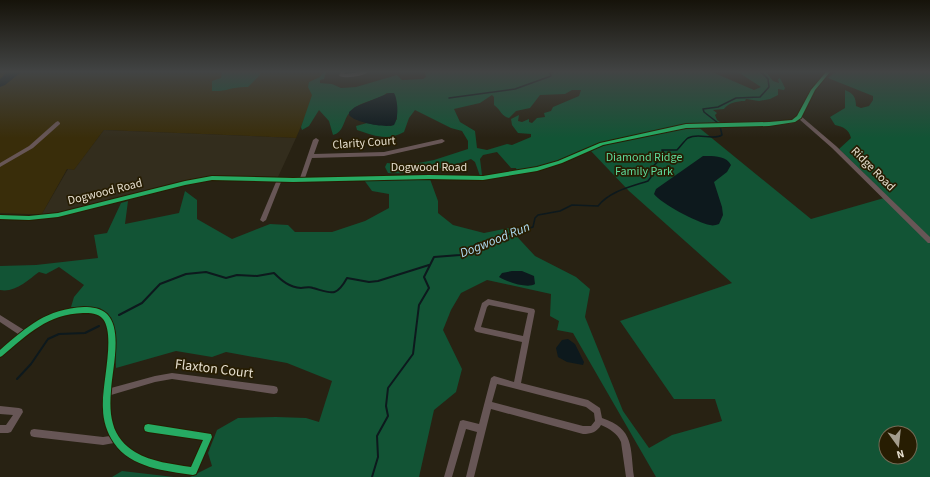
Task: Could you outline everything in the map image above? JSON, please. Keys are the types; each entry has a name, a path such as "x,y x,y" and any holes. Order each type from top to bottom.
{"street":[{"path":"799,117 811,94"},
{"name":"Dogwood Road","path":"0,217 29,218 58,216 199,180 227,178 302,180 394,177 487,177 547,167 586,150 614,141 692,125 780,123 794,121 799,117"},
{"name":"Ridge Road","path":"799,117 834,146 930,240"},
{"path":"0,166 31,147 58,123"},
{"name":"Clarity Court","path":"302,180 316,140"},
{"name":"Clarity Court","path":"311,156 384,154 442,141"},
{"path":"263,220 279,180"},
{"path":"517,386 532,311 488,302 484,305 477,329 526,340"},
{"path":"0,354 44,318 60,312 88,310 102,314 109,323 112,335 106,393 108,421 116,439 129,454 140,460 152,464 193,471 208,437 148,428"},
{"path":"0,318 24,334"},
{"name":"Flaxton Court","path":"106,393 155,379 172,376 274,390"},
{"path":"470,477 494,380 588,404 596,411 600,421"},
{"path":"488,405 588,431 595,428 600,421"},
{"path":"0,410 19,412 8,429 0,428"},
{"path":"600,421 611,424 624,435 630,477"},
{"path":"448,477 463,424 482,429"},
{"path":"34,433 103,441 116,439"}],"shaded area":[{"path":"0,94 315,94 296,138 104,130 74,170 67,169 42,214 0,213"},
{"path":"386,94 394,94 397,104 396,122 394,125 384,126 358,120 349,115 349,112 355,107"},
{"path":"104,130 296,138 278,177 224,176 194,179 72,210 44,215 42,214 68,169 74,170"},
{"path":"703,156 714,156 726,159 731,165 727,172 714,182 723,215 719,224 714,225 697,221 664,202 654,194 656,189"},
{"path":"522,271 534,276 535,284 528,286 512,283 499,277 502,273"},
{"path":"568,339 575,344 584,362 583,365 567,362 558,357 556,348 562,340"}],"green space":[{"path":"385,94 355,108 346,117 340,131 333,135 329,121 319,110 309,126 302,130 301,127 312,95"},
{"path":"390,94 558,94 540,95 530,108 516,111 509,118 494,105 494,97 492,95 480,103 454,109 460,122 475,131 477,148 487,150 507,144 512,145 531,137 531,134 518,133 512,125 511,119 519,115 518,121 522,122 529,119 529,122 532,123 537,118 545,117 544,113 551,111 553,107 579,96 580,94 778,94 770,99 759,101 746,99 745,101 730,104 724,109 713,110 717,113 715,115 717,120 723,124 683,125 601,143 579,151 554,164 517,171 516,168 511,168 497,152 483,155 480,159 482,175 480,176 475,162 471,159 457,164 455,172 451,172 449,168 441,168 404,173 388,173 385,167 387,163 408,165 434,160 468,149 468,141 462,131 451,128 415,110 409,118 404,132 398,135 381,137 357,130 356,126 367,123 391,126 397,119 395,96"},
{"path":"845,94 852,94 855,98 856,106 861,108 869,106 873,100 873,96 869,94 930,94 930,238 839,149 851,138 847,130 835,125 830,117 845,108"},
{"name":"Diamond Ridge Family Park","path":"697,126 811,219 884,198 930,243 930,477 656,477 573,333 557,330 559,321 550,316 551,294 487,280 461,293 451,310 443,330 462,369 456,392 434,410 419,477 190,477 212,466 208,453 217,430 238,418 306,418 319,422 332,381 287,363 226,352 212,357 176,351 116,368 114,326 100,308 71,307 74,297 84,285 59,267 46,274 39,272 26,282 11,290 0,290 0,266 36,265 98,258 94,235 107,233 121,203 128,201 125,224 179,213 185,191 197,200 197,219 232,239 270,224 288,225 295,232 332,232 365,221 389,208 389,194 372,191 364,180 430,179 438,201 438,213 453,225 484,233 509,228 535,256 576,277 590,289 585,317 623,411 649,448 672,435 722,421 715,399 674,399 620,321 732,283 629,191 590,150 615,142"},
{"path":"122,471 174,477 112,477"}],"waterway":[{"path":"449,98 476,94"},
{"name":"Dogwood Run","path":"718,123 704,112 703,109 718,107 736,98 760,97 762,94"},
{"name":"Dogwood Run","path":"477,244 500,239 506,235 533,227 535,218 538,215 560,211 572,205 598,206 614,193 648,181 651,177 650,169 665,155 662,150 677,150 688,138 692,136 718,137 722,135 720,126"},
{"name":"Dogwood Run","path":"372,477 378,457 377,436 388,416 386,406 388,388 413,354 419,305 429,288 424,277 434,257 460,255 477,244"},
{"path":"119,315 142,303 160,284 186,274 206,272 226,278 237,275 257,276 274,273 289,285 301,288 310,287 333,292 340,289 347,278 369,282 378,281 429,265"},
{"path":"17,379 31,364 48,339 59,334 85,333 99,326"}],"cycle path":[{"path":"0,217 29,218 58,215 185,183 212,178 293,180 429,177 483,178 537,169 560,162 602,144 686,126 769,124 793,121 799,117 811,94"},
{"path":"0,354 38,323 59,313 87,310 99,312 106,318 111,328 112,342 107,392 107,409 109,425 116,440 132,455 141,459 161,466 193,471 208,437 148,428"}]}
